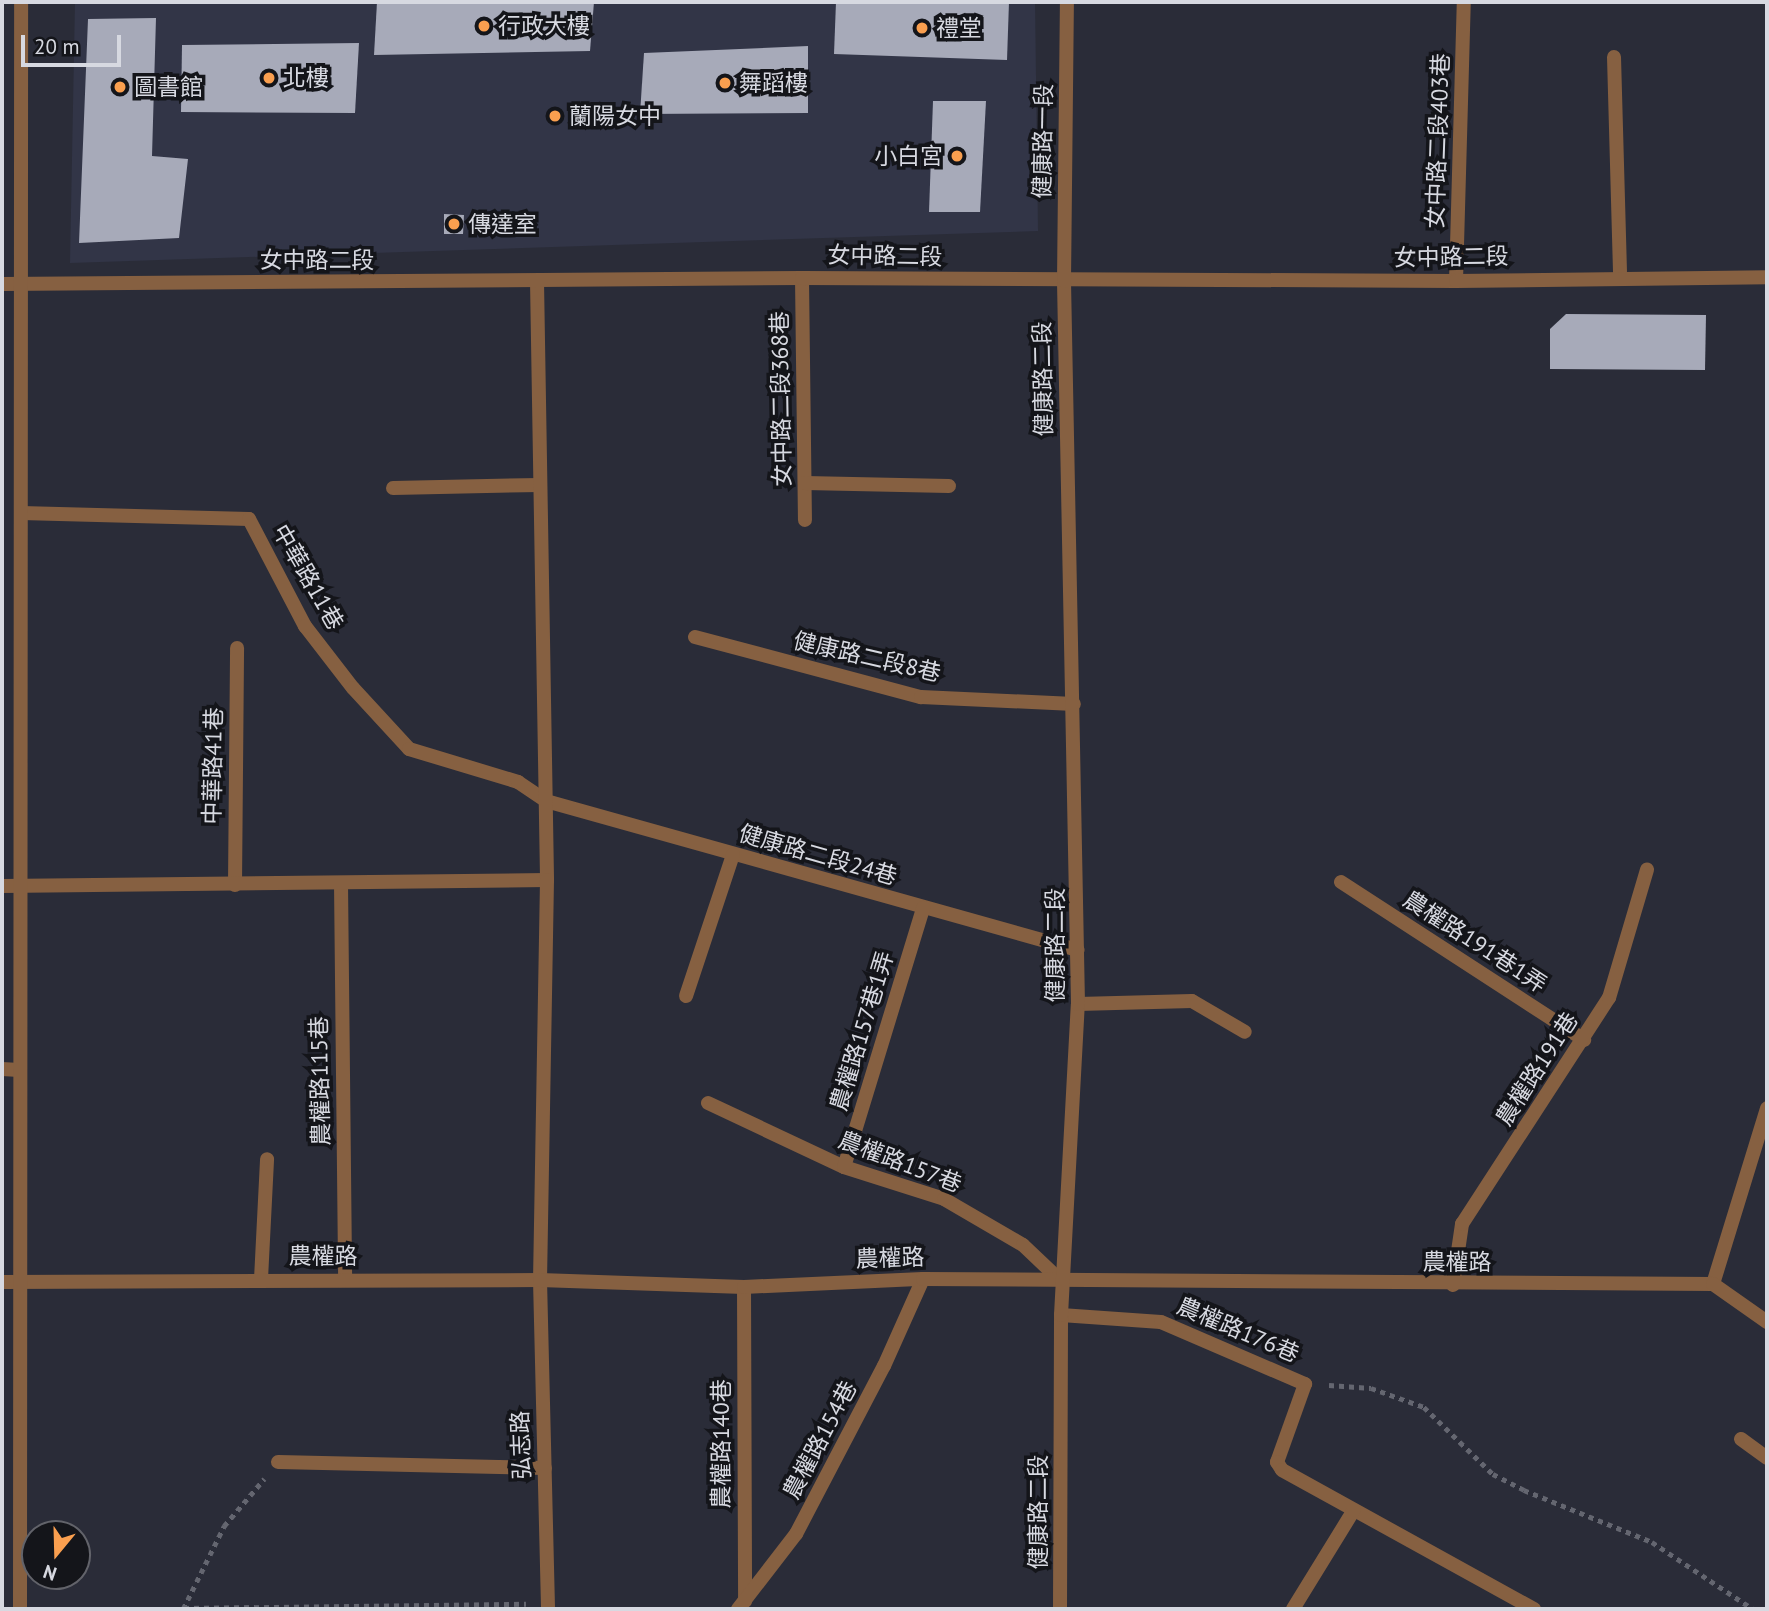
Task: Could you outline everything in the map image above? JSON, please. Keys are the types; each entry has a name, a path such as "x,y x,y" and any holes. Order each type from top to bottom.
{"street":[{"path":"20,1609 21,2"},
{"name":"健康路一段","path":"1064,281 1067,2"},
{"name":"女中路二段403巷","path":"1456,281 1464,2"},
{"path":"1614,57 1620,277"},
{"name":"女中路二段","path":"2,284 802,278 1456,281 1767,277"},
{"name":"女中路二段368巷","path":"802,278 805,520"},
{"name":"弘志路","path":"537,281 547,880 540,1280 548,1607"},
{"name":"健康路二段","path":"1060,1609 1061,1315 1079,950 1064,281"},
{"path":"805,483 949,486"},
{"path":"393,488 540,485"},
{"name":"中華路11巷","path":"21,513 248,519 305,626 353,688 409,749 518,782 545,801"},
{"name":"健康路二段8巷","path":"695,637 921,697 1074,704"},
{"name":"中華路41巷","path":"235,885 237,648"},
{"name":"健康路二段24巷","path":"545,801 1079,950"},
{"path":"686,996 733,855"},
{"name":"農權路191巷","path":"1453,1285 1462,1224 1609,998 1647,870"},
{"path":"2,886 547,880"},
{"name":"農權路191巷1弄","path":"1341,882 1584,1040"},
{"name":"農權路115巷","path":"341,883 345,1279"},
{"name":"農權路157巷1弄","path":"844,1167 923,908"},
{"path":"1078,1004 1192,1001 1245,1032"},
{"path":"2,1069 19,1070"},
{"name":"農權路157巷","path":"708,1104 844,1167 944,1199 1023,1245 1062,1282"},
{"path":"1767,1108 1713,1284 1767,1322"},
{"path":"261,1279 268,1159"},
{"name":"農權路","path":"2,1282 540,1280 744,1287 923,1279 1453,1285 1713,1284"},
{"name":"農權路154巷","path":"741,1605 796,1534 884,1366 923,1279"},
{"name":"農權路140巷","path":"741,1605 744,1287"},
{"name":"農權路176巷","path":"1061,1315 1161,1322 1305,1384 1277,1462 1282,1471 1354,1510"},
{"path":"1741,1439 1767,1458"},
{"path":"278,1462 545,1468"},
{"path":"1293,1609 1354,1510 1534,1609"}],"path":[{"path":"1305,1384 1371,1388 1424,1408 1493,1474 1524,1490 1652,1542 1753,1609"},
{"path":"278,1462 224,1526 184,1609 548,1607"}],"shaded area":[{"name":"蘭陽女中","path":"75,2 1035,2 1038,231 70,263"}],"building":[{"name":"行政大樓","path":"377,2 594,2 590,51 374,55"},
{"name":"禮堂","path":"836,2 1009,2 1007,60 834,54"},
{"name":"圖書館","path":"156,18 152,156 188,159 179,238 79,243 88,19"},
{"name":"北樓","path":"359,43 355,113 181,112 182,45"},
{"name":"舞蹈樓","path":"808,46 808,113 640,114 644,53"},
{"name":"小白宮","path":"933,101 986,101 980,212 929,212"},
{"name":"傳達室","path":"444,214 464,215 463,234 444,234"},
{"path":"1566,314 1706,315 1705,370 1550,369 1550,329"}],"place":[{"name":"行政大樓","path":"484,26"},
{"name":"禮堂","path":"922,28"},
{"name":"北樓","path":"269,78"},
{"name":"舞蹈樓","path":"725,83"},
{"name":"圖書館","path":"120,87"},
{"name":"蘭陽女中","path":"555,116"},
{"name":"小白宮","path":"957,156"},
{"name":"傳達室","path":"454,224"}]}
